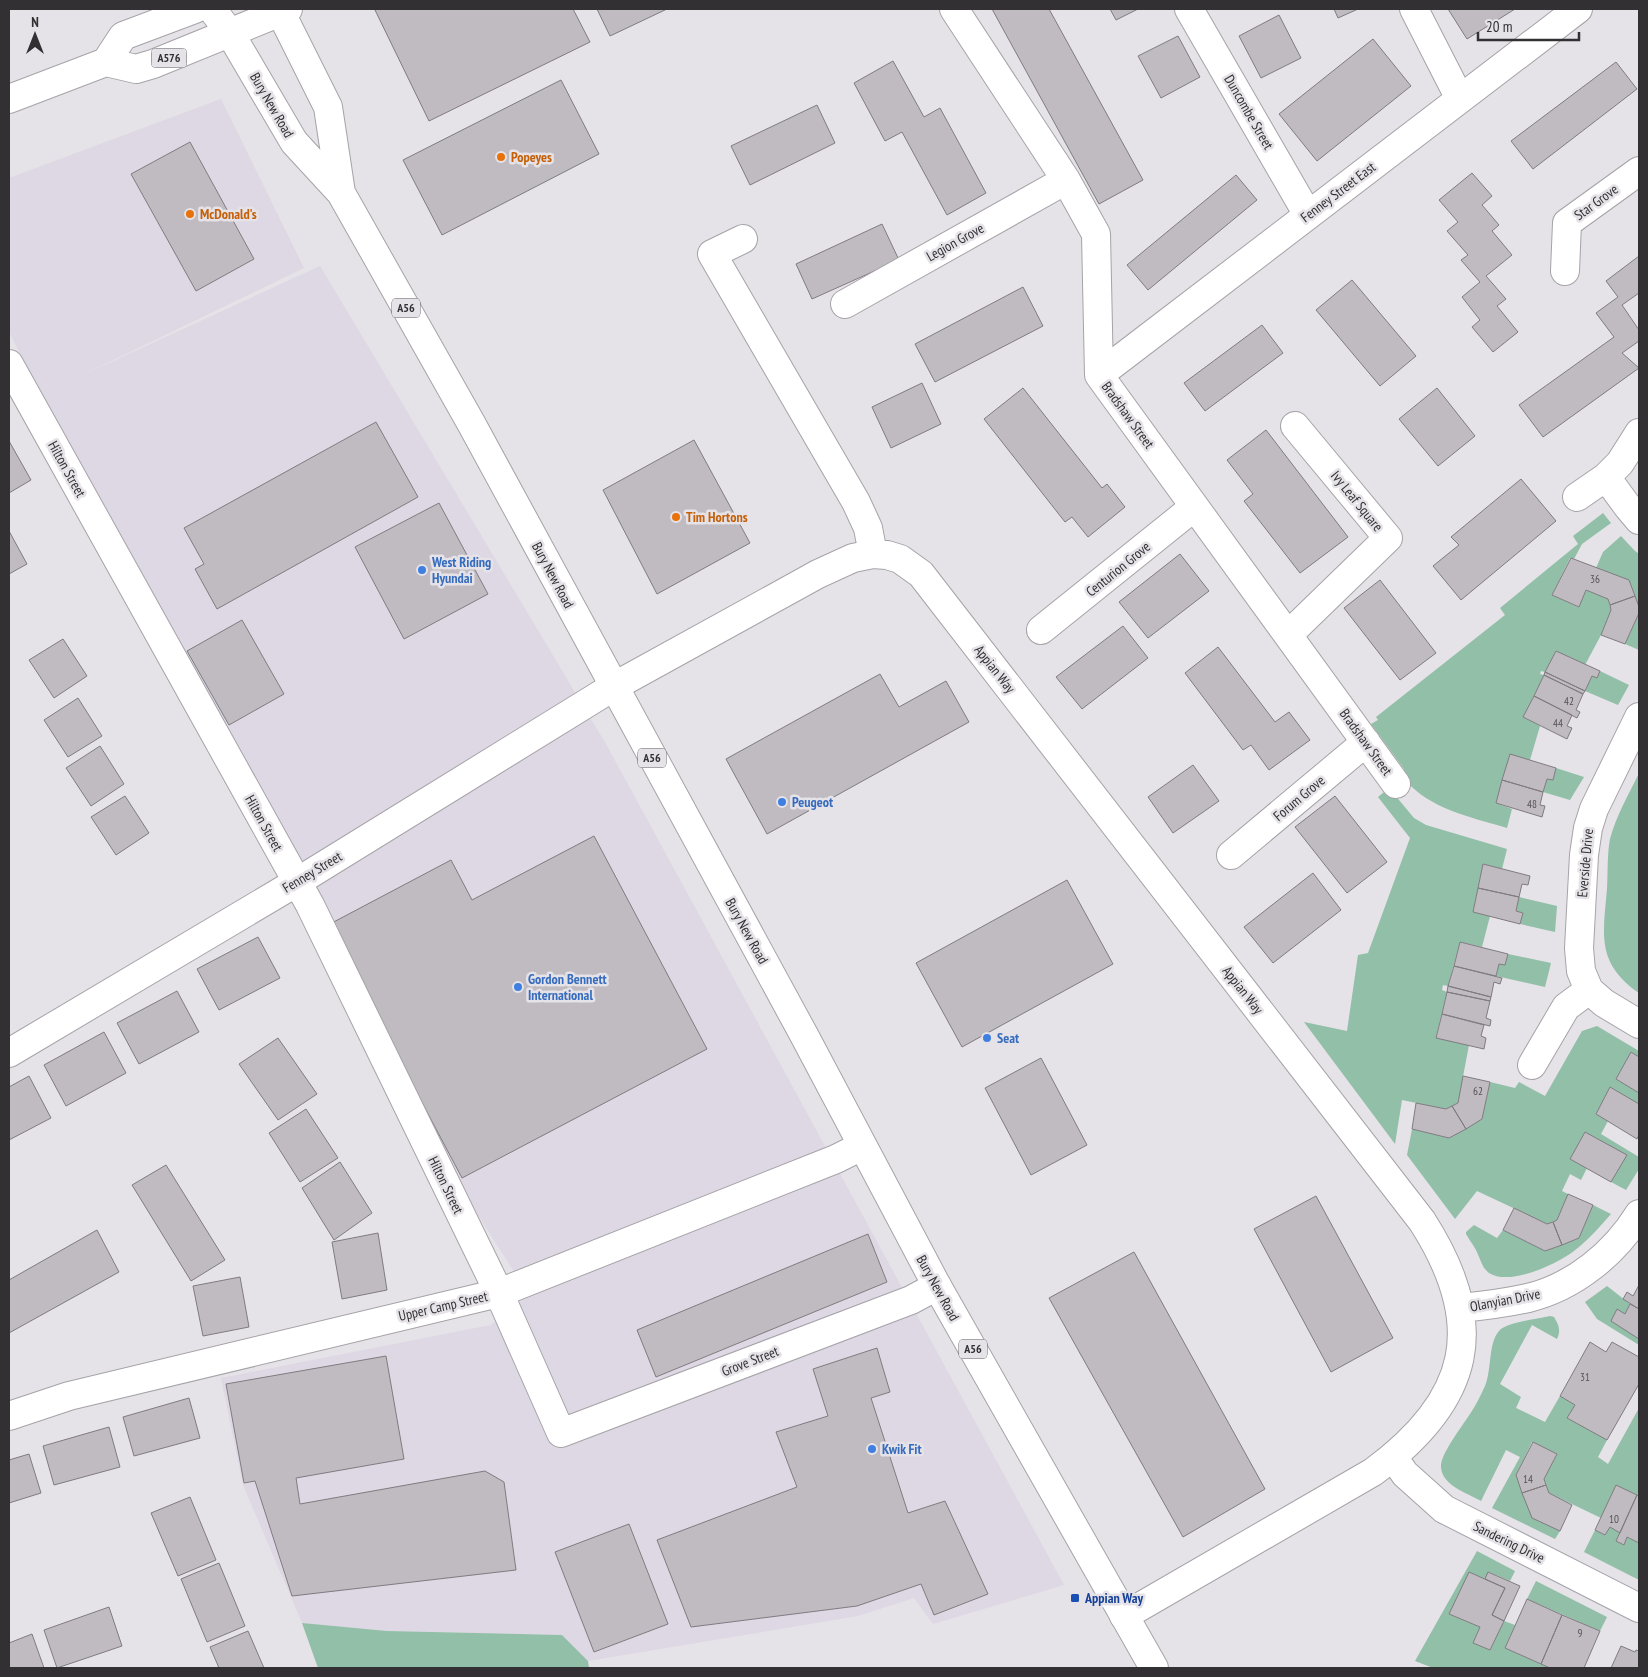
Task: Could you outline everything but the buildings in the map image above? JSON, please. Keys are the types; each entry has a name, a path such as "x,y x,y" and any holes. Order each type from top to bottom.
{"main road":[{"path":"9,99 106,62 123,36 194,9"},
{"name":"Bury New Road","path":"212,9 230,34 294,142 341,192 475,431 804,1035 937,1286 1154,1668"},
{"name":"Bradshaw Street","path":"954,9 1066,180 1096,234 1099,375 1396,784"},
{"name":"Duncombe Street","path":"1189,9 1308,215"},
{"path":"1414,9 1460,99"},
{"name":"Fenney Street East","path":"1099,375 1578,9"},
{"name":"A576","path":"106,62 136,69 230,34 283,10"},
{"name":"Bury New Road","path":"283,10 328,107 341,192"},
{"name":"Star Grove","path":"1565,272 1567,223 1639,171"},
{"name":"Legion Grove","path":"845,304 1066,180"},
{"path":"744,239 712,254 856,502 868,528 873,554"},
{"name":"Hilton Street","path":"9,364 310,905 499,1293 562,1433"},
{"name":"Ivy Leaf Square","path":"1288,635 1388,538 1295,426"},
{"path":"1577,497 1606,477 1620,463 1639,433"},
{"path":"1606,477 1639,520"},
{"name":"Centurion Grove","path":"1041,630 1194,507"},
{"name":"Appian Way","path":"613,687 818,574 853,558 873,554 887,555 900,559 921,574 1422,1222 1436,1243 1454,1286 1460,1308 1462,1332 1456,1373 1450,1390 1436,1413 1393,1457 1366,1476 1124,1616"},
{"name":"Fenney Street","path":"9,1053 297,882 613,687"},
{"name":"Everside Drive","path":"1589,990 1581,971 1579,948 1584,855 1588,828 1594,808 1639,717"},
{"name":"Forum Grove","path":"1232,855 1366,742"},
{"path":"1532,1065 1566,1007 1589,990 1604,1003 1639,1024"},
{"name":"Upper Camp Street","path":"9,1416 69,1396 499,1293 836,1159 862,1146"},
{"name":"Olanyian Drive","path":"1460,1308 1529,1298 1565,1284 1600,1260 1622,1237 1639,1214"},
{"name":"Grove Street","path":"562,1433 911,1300 937,1286"},
{"name":"Sandering Drive","path":"1393,1457 1405,1474 1444,1509 1639,1608"}],"shaded area":[{"path":"221,99 304,268 74,379 320,266 606,744 1064,1585 933,1624 914,1598 858,1616 588,1661 562,1635 387,1631 302,1623 243,1485 221,1378 491,1325 529,1295 458,1184 40,396 9,331 9,178"}],"green space":[{"path":"1603,513 1611,523 1582,544 1574,559 1570,558 1552,595 1578,607 1586,590 1608,599 1611,610 1601,635 1585,665 1556,651 1545,672 1541,671 1540,674 1544,675 1524,717 1540,726 1530,760 1510,755 1496,803 1512,809 1507,828 1464,815 1426,798 1403,778 1404,769 1371,724 1378,720 1376,717 1505,615 1500,608 1578,544 1573,536"},
{"path":"1621,536 1639,554 1639,607 1629,580 1596,568 1603,552"},
{"path":"1639,613 1639,650 1625,644"},
{"path":"1600,671 1629,685 1618,705 1585,691 1592,676 1597,678"},
{"path":"1556,768 1584,777 1570,800 1543,792 1547,779 1553,780"},
{"path":"1639,773 1639,993 1615,971 1609,959 1605,947 1604,920 1610,839 1619,814"},
{"path":"1389,788 1414,818 1426,825 1507,849 1502,869 1483,864 1473,912 1490,916 1482,947 1460,942 1448,986 1443,985 1442,990 1447,992 1436,1037 1469,1045 1458,1103 1446,1109 1402,1100 1395,1144 1304,1022 1347,1031 1358,955 1368,953 1410,838 1378,797"},
{"path":"1519,897 1557,906 1555,932 1520,924 1523,913 1516,911"},
{"path":"1508,954 1551,963 1545,987 1496,976 1499,964 1505,965"},
{"path":"1597,1026 1639,1051 1639,1057 1631,1052 1616,1079 1639,1093 1639,1104 1610,1087 1596,1114 1608,1121 1601,1134 1639,1157 1639,1169 1626,1190 1611,1182 1626,1155 1585,1132 1570,1159 1587,1168 1581,1180 1570,1174 1562,1191 1568,1194 1557,1220 1547,1224 1477,1191 1455,1219 1407,1155 1412,1129 1449,1138 1482,1119 1490,1082 1515,1088 1519,1082 1545,1096 1582,1031"},
{"path":"1593,1205 1611,1214 1588,1239 1571,1253 1549,1266 1523,1275 1498,1277 1489,1273 1483,1266 1466,1234 1474,1225 1497,1238 1503,1230 1545,1251 1579,1238"},
{"path":"1607,1286 1630,1304 1625,1314 1617,1310 1611,1321 1639,1339 1639,1345 1597,1319 1585,1302"},
{"path":"1550,1316 1554,1317 1558,1325 1559,1333 1557,1339 1532,1325 1500,1384 1521,1397 1516,1408 1545,1422 1560,1396 1575,1405 1567,1418 1607,1440 1598,1457 1608,1464 1639,1408 1639,1496 1616,1486 1601,1518 1549,1493 1544,1479 1557,1454 1532,1442 1516,1475 1522,1493 1560,1531 1555,1539 1492,1508 1520,1457 1506,1450 1481,1501 1455,1488 1445,1478 1441,1465 1442,1459 1455,1435 1475,1406 1485,1386 1493,1342 1499,1331 1515,1323"},
{"path":"1610,1527 1620,1533 1616,1541 1624,1545 1627,1537 1639,1543 1639,1580 1584,1552 1595,1530 1605,1535"},
{"path":"1477,1551 1515,1571 1510,1581 1489,1572 1485,1579 1469,1573 1449,1614 1480,1627 1473,1643 1490,1650 1504,1621 1515,1625 1505,1648 1550,1668 1433,1668 1415,1661"},
{"path":"1536,1581 1607,1617 1600,1631 1527,1599"},
{"path":"302,1623 387,1631 562,1635 588,1661 589,1668 318,1668"}],"place":[{"name":"Popeyes","path":"501,157"},
{"name":"McDonald's","path":"190,214"},
{"name":"Tim Hortons","path":"676,517"},
{"name":"West Riding Hyundai","path":"422,570"},
{"name":"Peugeot","path":"782,802"},
{"name":"Gordon Bennett International","path":"518,987"},
{"name":"Seat","path":"987,1038"},
{"name":"Kwik Fit","path":"872,1449"},
{"name":"Appian Way","path":"1075,1598"}]}
